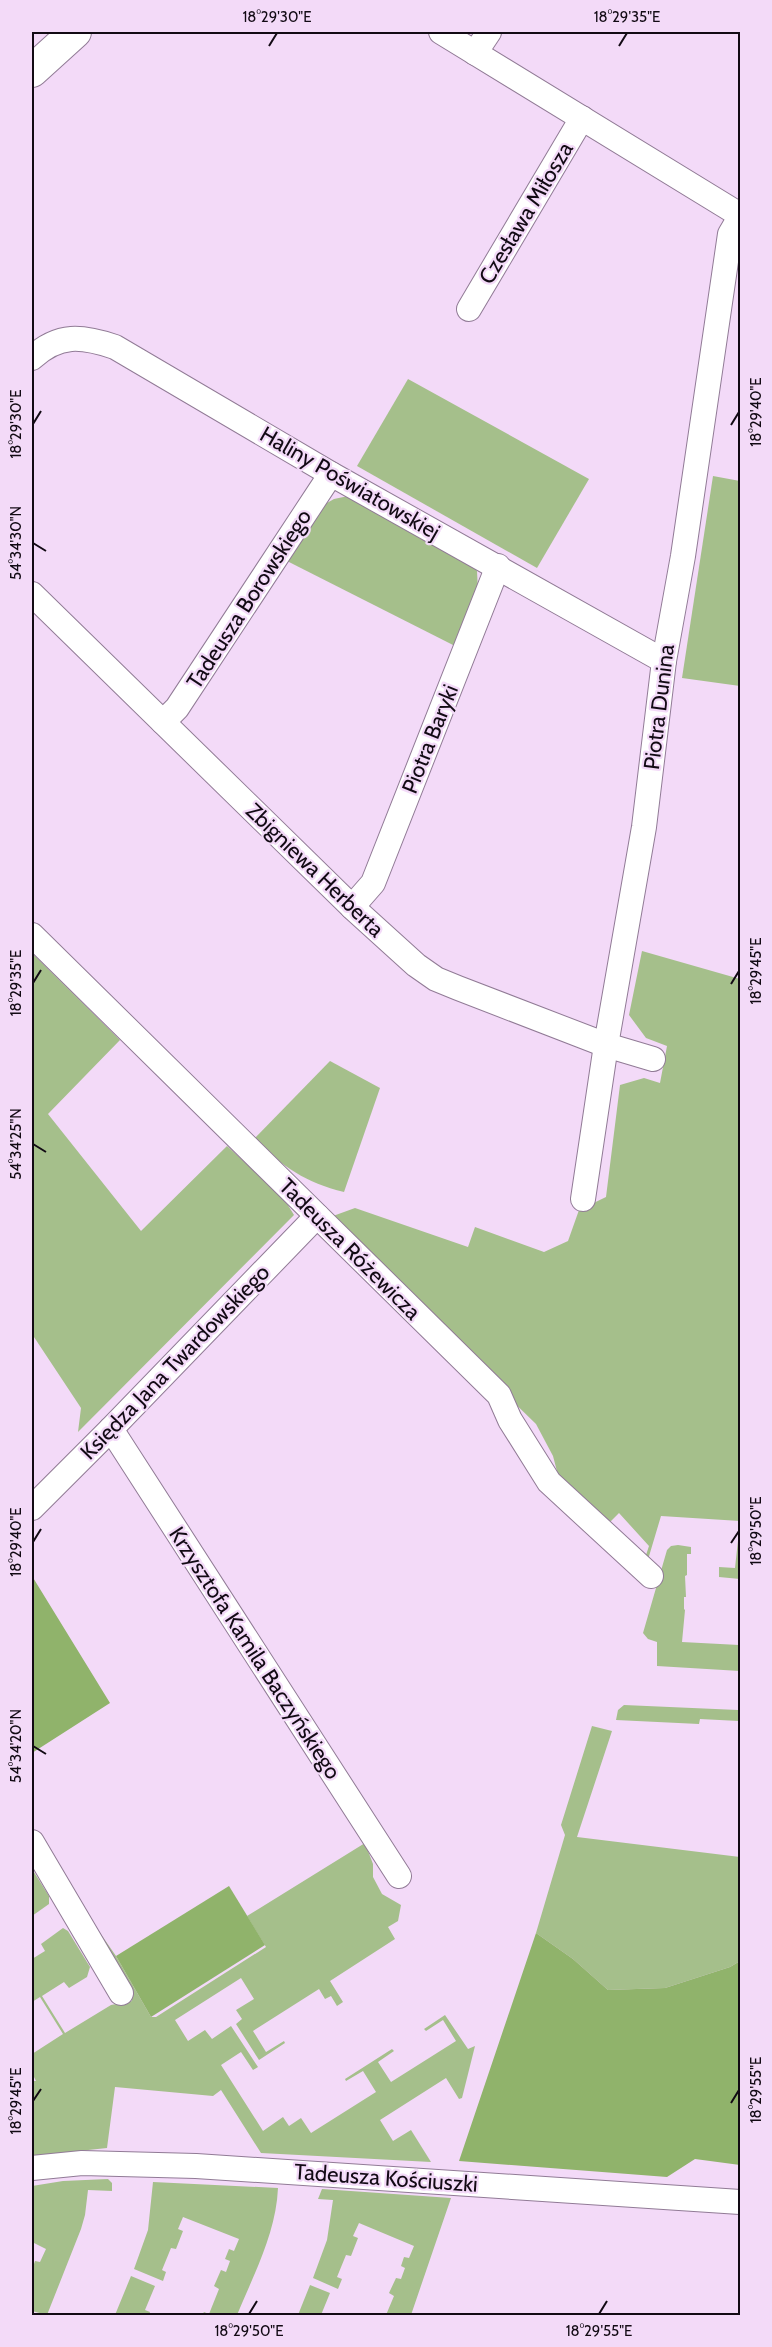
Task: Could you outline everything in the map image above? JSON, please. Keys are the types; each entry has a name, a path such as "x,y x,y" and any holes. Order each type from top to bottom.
{"street":[{"path":"32,71 75,32"},
{"name":"Czesława Miłosza","path":"441,32 741,216"},
{"path":"475,52 489,32"},
{"name":"Czesława Miłosza","path":"469,309 582,118"},
{"name":"Piotra Dunina","path":"583,1199 606,1046 644,827 664,661 683,556 730,234 741,216"},
{"name":"Haliny Poświatowskiej","path":"32,358 42,348 66,339 83,339 116,347 332,474 664,661"},
{"name":"Tadeusza Borowskiego","path":"163,722 177,708 332,474"},
{"name":"Piotra Baryki","path":"352,907 373,883 498,566"},
{"name":"Zbigniewa Herberta","path":"32,594 352,907 416,965 435,979 606,1046 654,1059"},
{"name":"Tadeusza Różewicza","path":"32,935 499,1395 510,1420 549,1482 651,1576"},
{"name":"Księdza Jana Twardowskiego","path":"32,1508 111,1430 317,1216"},
{"name":"Krzysztofa Kamila Baczyńskiego","path":"111,1430 399,1876"},
{"path":"32,1842 121,1993"},
{"name":"Tadeusza Kościuszki","path":"32,2168 90,2162 186,2166 741,2202"}],"green space":[{"path":"408,379 589,479 537,568 357,466"},
{"path":"713,476 740,481 740,686 682,678"},
{"path":"353,495 469,559 477,571 478,591 455,646 285,560 318,508 334,499"},
{"path":"642,951 740,979 740,1521 661,1516 647,1563 643,1564 649,1546 619,1513 602,1530 559,1479 553,1456 536,1424 358,1250 333,1216 355,1208 468,1247 475,1227 544,1252 568,1241 579,1210 606,1197 620,1085 644,1078 660,1083 667,1046 646,1038 629,1015"},
{"path":"32,953 120,1040 48,1114 141,1231 227,1146 283,1197 294,1215 78,1432 81,1408 32,1334"},
{"path":"330,1061 380,1088 344,1192 318,1184 295,1172 253,1140"},
{"path":"740,1522 740,1579 719,1577 719,1567 735,1568"},
{"path":"671,1546 691,1547 691,1554 687,1554 682,1642 739,1645 740,1629 740,1671 657,1666 657,1642 648,1639 643,1633 667,1550"},
{"path":"32,1576 110,1703 32,1753"},
{"path":"624,1705 738,1710 739,1721 700,1719 699,1724 616,1720 618,1710"},
{"path":"592,1726 612,1731 577,1837 740,1857 740,1961 730,1967 665,1988 608,1990 573,1959 536,1933 565,1835 561,1825"},
{"path":"365,1843 373,1864 373,1877 382,1894 401,1905 398,1921 388,1927 395,1939 330,1981 343,2002 337,2006 331,1996 325,1999 319,1989 253,2031 266,2052 284,2041 285,2043 259,2060 236,2024 242,2019 236,2010 254,1999 241,1978 175,2020 188,2041 205,2030 212,2039 231,2026 258,2067 253,2070 241,2052 221,2065 263,2131 283,2117 289,2126 301,2118 311,2133 376,2092 363,2071 346,2081 345,2079 392,2049 394,2051 378,2062 391,2082 456,2041 443,2020 426,2031 424,2029 445,2015 468,2049 475,2046 462,2098 459,2099 446,2078 380,2120 393,2141 411,2130 431,2162 261,2153 221,2090 213,2096 115,2087 107,2148 32,2156 32,2081 36,2081 32,2073 32,2054 63,2034 40,1997 32,2002 32,1959 45,1951 41,1944 63,1928 68,1931 90,1967 87,1977 69,1988 64,1982 42,1996 65,2033 111,2005 132,2001 98,1930 116,1956 151,2017 156,2017 266,1947 247,1916"},
{"path":"32,1869 49,1896 49,1904 32,1916"},
{"path":"229,1886 265,1945 151,2017 116,1956"},
{"path":"536,1933 573,1959 608,1990 665,1988 730,1967 740,1961 740,2165 695,2159 667,2177 459,2161"},
{"path":"108,2179 112,2183 112,2191 88,2190 81,2229 47,2315 32,2311 32,2270 35,2261 40,2262 46,2249 32,2242 32,2186 63,2181"},
{"path":"153,2182 278,2188 269,2237 237,2315 202,2315 204,2312 209,2314 219,2289 214,2286 221,2270 226,2272 230,2261 225,2259 229,2249 234,2251 239,2239 183,2217 178,2229 183,2231 176,2249 171,2248 162,2270 166,2272 163,2281 134,2269 148,2230"},
{"path":"322,2189 451,2198 411,2315 386,2315 394,2296 389,2293 396,2278 401,2279 405,2268 401,2266 404,2257 409,2258 414,2246 359,2223 353,2236 358,2238 351,2256 346,2255 337,2277 342,2279 338,2289 313,2278 327,2240 333,2200 318,2199"},
{"path":"131,2276 155,2286 145,2310 150,2312 149,2315 115,2315"},
{"path":"310,2285 330,2293 321,2315 298,2315"}]}
